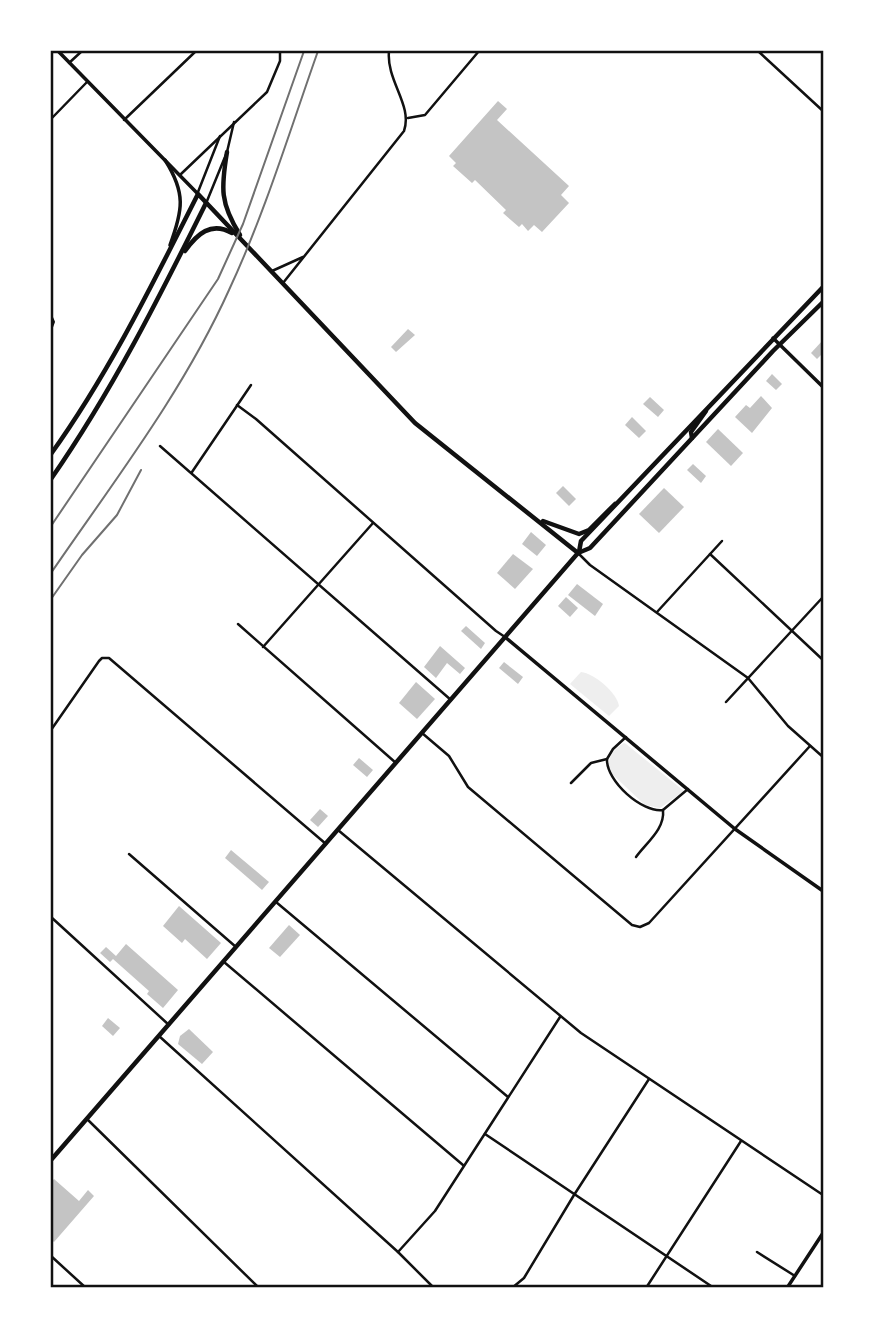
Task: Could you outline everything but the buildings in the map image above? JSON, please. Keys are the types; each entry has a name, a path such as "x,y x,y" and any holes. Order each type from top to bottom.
{"main road":[{"path":"227,152 222,198 230,219 244,242"},
{"path":"51,454 95,386 198,194 415,423 578,553"},
{"path":"51,479 108,392 206,203"},
{"path":"176,263 195,237 208,229 224,229 244,242"},
{"path":"578,553 581,541 823,287"},
{"path":"51,1160 578,553 590,548 779,345 823,302"},
{"path":"692,438 691,432 703,419 708,407"},
{"path":"536,518 579,534 589,530 628,493"}],"street":[{"path":"58,51 198,194 222,133"},
{"path":"69,63 82,51"},
{"path":"124,120 196,51"},
{"path":"284,283 401,136 406,118 404,106 389,72 389,51"},
{"path":"406,118 425,115 479,51"},
{"path":"758,51 823,111"},
{"path":"181,174 270,88 281,61 281,52"},
{"path":"51,119 87,82"},
{"path":"206,203 227,152 234,122"},
{"path":"160,153 176,180 182,210 165,259"},
{"path":"272,271 306,256"},
{"path":"773,338 823,387"},
{"path":"192,472 251,385"},
{"path":"237,405 495,631 735,829 823,891"},
{"path":"160,446 451,699"},
{"path":"263,646 373,522"},
{"path":"657,612 722,541"},
{"path":"578,553 590,565 748,678 788,726 823,757"},
{"path":"710,554 823,660"},
{"path":"726,702 823,597"},
{"path":"238,624 396,763"},
{"path":"51,730 99,661 105,657 326,844"},
{"path":"422,733 449,756 468,787 632,925 640,927 649,923 810,746"},
{"path":"626,737 607,759 610,776 645,808 663,810 688,789"},
{"path":"571,783 591,763 607,759"},
{"path":"636,857 661,827 663,810"},
{"path":"338,831 560,1017 823,1195"},
{"path":"129,854 236,947"},
{"path":"276,902 508,1097"},
{"path":"51,917 169,1025"},
{"path":"224,962 463,1165"},
{"path":"398,1252 435,1211 560,1017"},
{"path":"159,1036 398,1252 434,1288"},
{"path":"512,1288 524,1278 649,1079"},
{"path":"87,1119 259,1288"},
{"path":"485,1134 714,1288"},
{"path":"646,1288 741,1141"},
{"path":"787,1288 823,1233"},
{"path":"757,1252 795,1276"},
{"path":"51,1256 86,1288"}],"lane":[{"path":"51,314 54,323 51,330"}],"shaded area":[{"path":"581,672 598,680 614,695 619,706 609,716 570,684"},
{"path":"624,743 684,791 660,808 645,805 610,772 611,755"}],"railway":[{"path":"51,526 218,279 243,224 304,51"},
{"path":"51,573 169,400 211,328 254,231 318,51"},
{"path":"51,599 82,555 117,515 141,470"}]}
